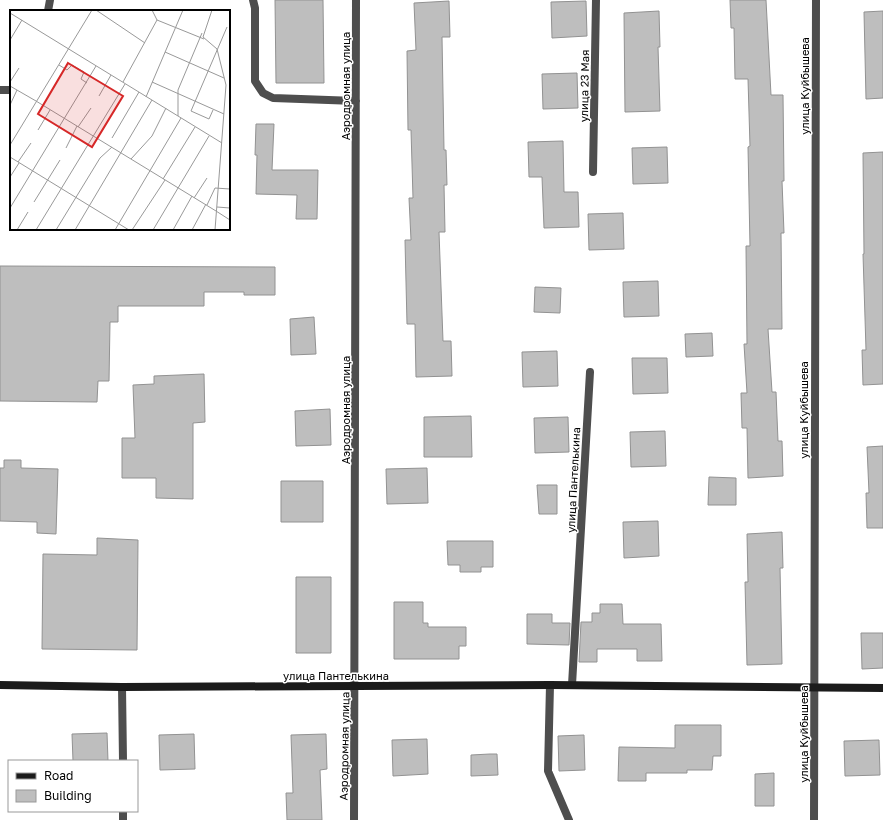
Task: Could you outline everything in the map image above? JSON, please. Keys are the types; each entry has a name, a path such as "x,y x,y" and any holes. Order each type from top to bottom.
{"main road":[{"name":"улица Пантелькина","path":"0,684 122,688 572,685 883,688"}],"street":[{"path":"48,10 50,0"},
{"path":"253,0 255,8 255,81 263,93 273,98 356,101"},
{"name":"Аэродромная улица","path":"354,820 356,686 356,0"},
{"name":"улица 23 Мая","path":"593,172 596,0"},
{"name":"улица Куйбышева","path":"814,820 816,0"},
{"name":"улица Пантелькина","path":"572,685 590,372"},
{"path":"550,685 548,771 568,820"},
{"path":"122,688 123,760"}],"building":[{"path":"275,0 323,0 324,83 276,83"},
{"path":"730,0 766,0 771,95 783,95 784,181 782,181 784,233 781,233 782,329 768,329 772,392 776,392 778,441 782,441 783,476 748,478 747,428 742,428 741,393 747,393 744,344 747,344 746,246 750,246 748,147 750,146 748,79 735,79 734,28 731,28"},
{"path":"449,1 450,37 442,37 444,150 446,150 447,185 444,185 445,232 439,232 443,341 451,341 452,376 416,377 415,324 407,324 405,240 411,240 409,198 413,198 411,130 408,130 407,51 416,50 414,3"},
{"path":"586,1 587,36 552,38 551,2"},
{"path":"659,11 660,47 658,47 660,111 625,112 624,13"},
{"path":"883,11 883,98 866,99 864,12"},
{"path":"577,73 578,108 543,109 542,74"},
{"path":"256,124 274,124 272,170 318,170 317,219 296,219 297,195 256,194"},
{"path":"563,141 564,192 578,192 579,227 544,228 542,177 529,177 528,142"},
{"path":"667,147 668,183 633,184 632,148"},
{"path":"883,152 883,384 863,385 862,350 866,350 863,254 863,153"},
{"path":"623,213 624,249 589,250 588,214"},
{"path":"0,266 275,267 275,295 244,295 244,292 204,292 204,306 118,306 118,322 110,322 109,381 98,381 97,402 0,401"},
{"path":"658,281 659,316 624,317 623,282"},
{"path":"535,287 561,288 560,313 534,312"},
{"path":"314,317 316,354 291,355 290,319"},
{"path":"712,333 713,356 686,357 685,334"},
{"path":"557,351 558,386 523,387 522,352"},
{"path":"632,358 667,358 668,393 633,394"},
{"path":"204,374 205,422 193,423 193,499 156,498 156,478 122,478 122,438 135,438 133,385 154,384 154,376"},
{"path":"330,409 331,445 296,446 295,411"},
{"path":"471,416 472,457 424,457 424,417"},
{"path":"568,417 569,452 535,453 534,418"},
{"path":"665,431 666,466 631,467 630,432"},
{"path":"883,446 883,528 867,528 866,493 869,493 867,447"},
{"path":"4,460 21,460 21,468 58,469 56,534 37,533 37,522 0,521 0,468 4,468"},
{"path":"427,468 428,503 387,504 386,469"},
{"path":"709,477 736,478 736,505 708,505"},
{"path":"281,481 323,481 323,522 281,522"},
{"path":"537,485 557,485 557,514 539,514"},
{"path":"658,521 659,556 624,558 623,522"},
{"path":"782,532 783,568 780,568 782,664 747,665 745,582 748,582 747,534"},
{"path":"97,538 138,540 137,650 42,649 43,554 97,555"},
{"path":"447,541 493,541 493,567 481,567 481,572 460,572 460,565 448,565"},
{"path":"296,577 331,577 331,653 296,653"},
{"path":"394,602 423,602 423,623 428,623 428,627 466,627 466,646 459,646 459,659 394,659"},
{"path":"600,604 622,604 623,624 661,624 662,661 637,661 637,649 597,649 597,662 579,662 581,622 592,622 592,613 600,613"},
{"path":"527,614 552,614 552,623 570,623 569,645 527,644"},
{"path":"861,633 883,633 883,668 862,669"},
{"path":"675,725 721,725 721,756 713,756 712,770 687,770 687,773 646,773 646,781 618,781 619,747 675,748"},
{"path":"107,733 108,760 73,760 72,734"},
{"path":"194,734 195,769 160,770 159,735"},
{"path":"326,734 327,769 320,770 322,820 287,820 286,793 293,793 291,735"},
{"path":"584,735 585,770 559,771 558,736"},
{"path":"427,739 428,774 393,776 392,740"},
{"path":"879,740 880,775 845,776 844,741"},
{"path":"497,754 498,775 471,776 471,755"},
{"path":"774,773 774,806 755,806 755,774"}]}
